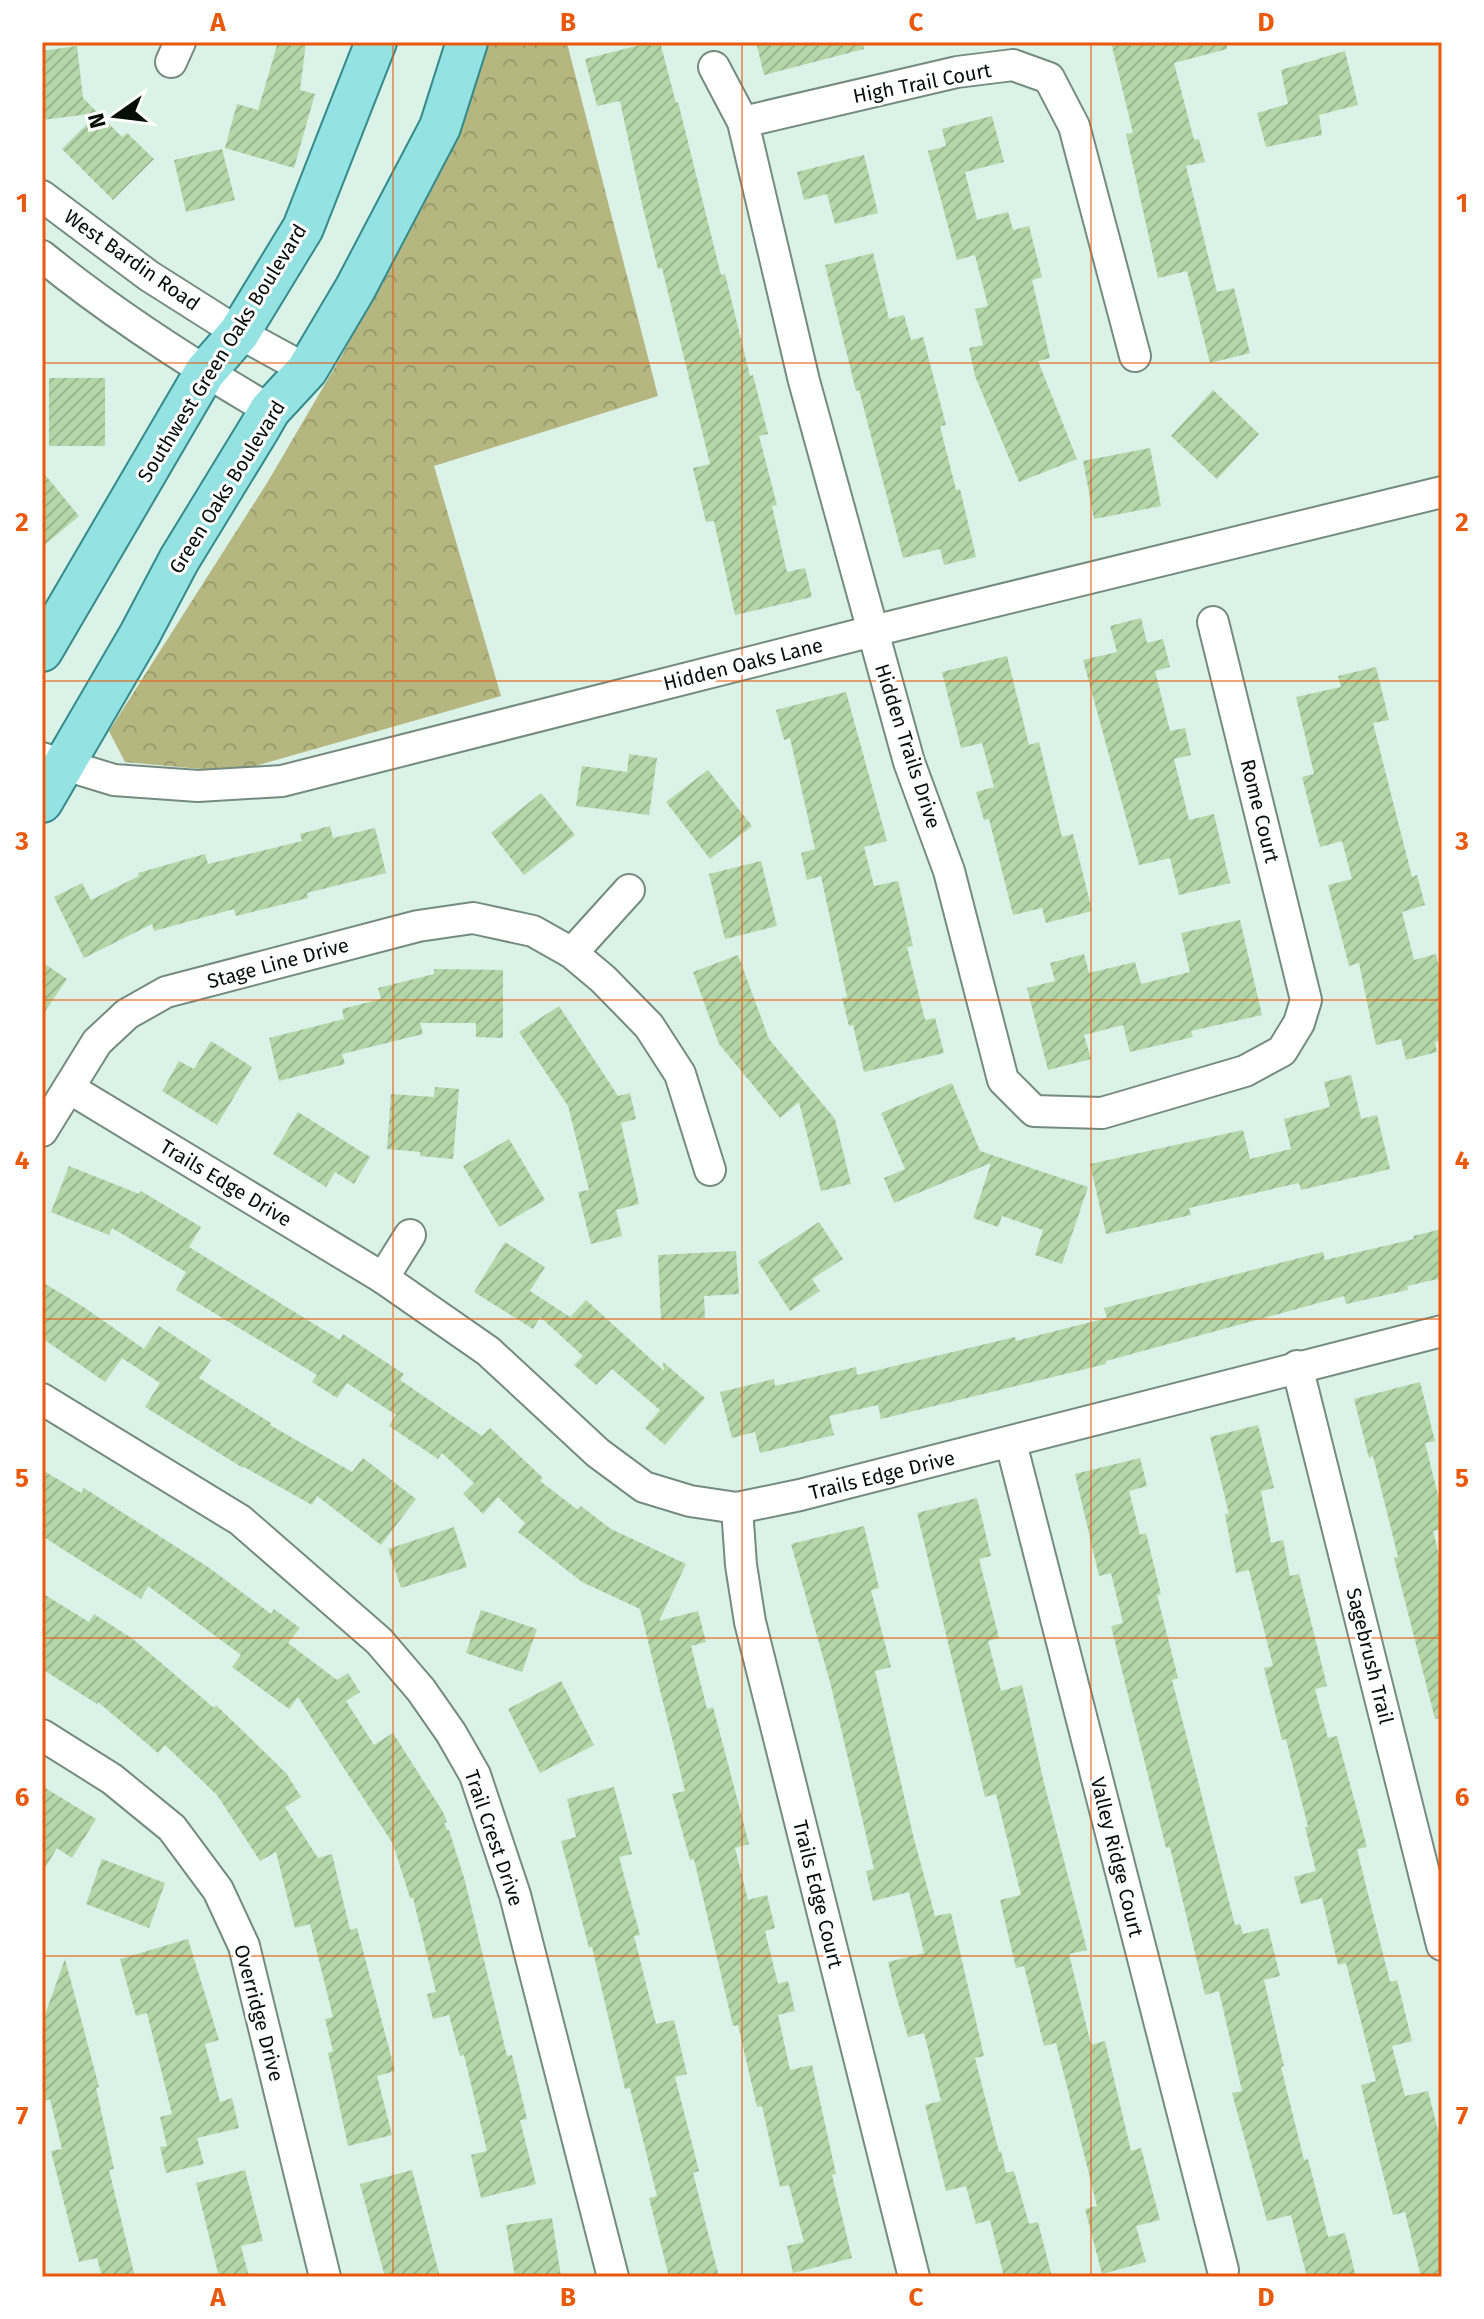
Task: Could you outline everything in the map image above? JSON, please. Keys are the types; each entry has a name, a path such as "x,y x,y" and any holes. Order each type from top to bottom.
{"main road":[{"name":"Southwest Green Oaks Boulevard","path":"42,651 205,372 239,333 303,228 376,42"},
{"name":"Green Oaks Boulevard","path":"42,802 53,762 140,634 179,560 270,410 307,370 355,289 440,127 467,42"}],"street":[{"name":"High Trail Court","path":"743,122 957,72 1013,65 1049,78 1074,126 1135,356"},
{"name":"Hidden Trails Drive","path":"714,67 743,122 804,381 909,762 949,871 1003,1080 1034,1111 1102,1113 1245,1071 1282,1051 1299,1023 1306,1000"},
{"name":"West Bardin Road","path":"42,196 149,276 239,333 307,370"},
{"path":"42,256 79,286 205,372 270,410"},
{"name":"Hidden Oaks Lane","path":"53,762 114,780 198,786 282,781 873,631 1442,492"},
{"name":"Rome Court","path":"1213,622 1306,1000"},
{"path":"572,953 629,890"},
{"name":"Stage Line Drive","path":"42,1131 97,1042 127,1014 166,992 418,926 473,918 533,931 572,953 603,979 649,1026 680,1074 710,1170"},
{"name":"Trails Edge Drive","path":"69,1088 383,1278 488,1351 598,1453 644,1487 690,1501 737,1508 800,1495 1442,1331"},
{"path":"383,1278 410,1235"},
{"name":"Sagebrush Trail","path":"1297,1366 1442,1945"},
{"name":"Trail Crest Drive","path":"42,1399 240,1520 379,1641 421,1690 451,1733 475,1775 515,1895 613,2277"},
{"name":"Valley Ridge Court","path":"1011,1443 1223,2270"},
{"name":"Trails Edge Court","path":"737,1508 741,1565 750,1622 914,2277"},
{"name":"Overridge Drive","path":"42,1735 112,1779 172,1828 218,1890 244,1946 325,2277"}],"green space":[{"path":"478,42 570,42 567,43 658,396 434,466 501,696 234,772 125,762 109,731 267,483 345,350 453,133"}],"building":[{"path":"278,42 306,42 300,90 315,94 294,168 225,148 237,104 258,110"},
{"path":"660,42 721,275 725,274 750,376 753,375 768,434 759,436 777,505 772,506 787,572 805,568 812,597 735,615 714,521 706,522 693,468 710,464 662,268 658,269 620,101 597,106 585,59"},
{"path":"756,42 863,42 864,49 764,75"},
{"path":"1111,42 1227,42 1227,49 1174,63 1194,140 1199,139 1205,162 1186,166 1217,292 1234,288 1250,353 1210,363 1187,271 1158,278 1126,134 1133,133"},
{"path":"77,46 83,98 98,113 42,120 42,51"},
{"path":"1345,51 1358,105 1319,115 1322,135 1266,147 1257,113 1288,104 1281,70"},
{"path":"98,113 122,137 127,133 154,159 113,200 62,149"},
{"path":"992,116 1004,162 965,172 977,220 1008,212 1013,230 1029,226 1042,277 1032,280 1050,358 1038,361 1077,459 1019,482 975,376 969,348 983,345 975,309 988,306 975,255 957,260 928,151 946,146 942,129"},
{"path":"222,149 235,200 186,212 174,160"},
{"path":"864,155 878,213 835,224 827,194 804,200 797,172"},
{"path":"873,253 889,319 904,315 911,340 923,337 946,425 940,426 956,490 960,489 976,557 944,565 940,549 903,558 859,390 856,391 825,265"},
{"path":"49,378 105,378 105,446 49,446"},
{"path":"1213,390 1259,434 1217,479 1171,436"},
{"path":"1150,448 1161,506 1094,519 1083,461"},
{"path":"42,471 79,516 42,547"},
{"path":"1141,618 1147,643 1163,639 1170,667 1155,671 1170,731 1185,728 1191,755 1174,759 1189,820 1214,814 1230,883 1179,895 1170,858 1139,865 1083,660 1117,652 1110,626"},
{"path":"1007,656 1029,745 1039,742 1062,837 1073,834 1092,911 1046,923 1042,908 1013,915 989,819 984,820 976,792 994,787 982,743 961,748 942,672"},
{"path":"1376,667 1389,720 1373,723 1412,877 1417,875 1425,905 1402,912 1414,960 1436,954 1442,979 1442,1040 1435,1042 1437,1052 1406,1060 1401,1039 1376,1045 1359,963 1349,966 1328,885 1352,879 1342,841 1320,847 1302,777 1314,774 1296,697 1341,687 1338,676"},
{"path":"846,692 887,841 864,847 874,886 898,881 913,946 907,947 925,1020 935,1018 944,1053 864,1072 853,1025 849,1026 842,998 847,997 821,876 807,880 801,853 815,849 790,738 784,740 776,710"},
{"path":"629,754 657,758 649,815 576,806 582,766 627,772"},
{"path":"708,770 752,826 710,859 666,802"},
{"path":"541,793 575,835 524,875 491,833"},
{"path":"330,826 333,838 375,828 386,873 307,893 308,898 236,916 234,909 154,931 152,924 84,958 54,897 82,883 91,900 139,876 138,873 205,854 208,864 302,841 300,834"},
{"path":"761,861 777,926 725,939 709,874"},
{"path":"1240,920 1262,1015 1191,1031 1193,1037 1130,1052 1123,1025 1084,1035 1091,1059 1048,1070 1027,988 1055,981 1050,963 1084,954 1089,973 1135,962 1141,984 1190,972 1181,933"},
{"path":"738,955 769,1039 835,1119 851,1184 821,1191 799,1102 780,1118 719,1044 693,972"},
{"path":"42,962 67,979 42,1016"},
{"path":"434,969 503,970 503,1038 476,1037 476,1023 420,1023 423,1034 342,1054 345,1064 279,1081 269,1038 344,1019 342,1009 381,999 378,988 434,974"},
{"path":"559,1006 618,1096 630,1093 636,1119 621,1123 639,1204 616,1210 622,1236 591,1244 578,1192 589,1190 568,1106 519,1032"},
{"path":"211,1041 252,1067 217,1125 162,1091 179,1061 194,1069"},
{"path":"1351,1075 1361,1119 1377,1115 1390,1169 1301,1190 1299,1183 1189,1208 1191,1215 1106,1234 1090,1164 1243,1130 1250,1159 1291,1149 1284,1119 1330,1107 1324,1082"},
{"path":"952,1083 980,1151 1088,1187 1062,1264 1035,1255 1043,1230 1002,1216 998,1227 973,1218 991,1163 894,1203 884,1178 905,1169 881,1113"},
{"path":"435,1087 459,1089 453,1159 387,1149 391,1094 434,1097"},
{"path":"298,1112 370,1157 354,1184 335,1172 326,1187 273,1154"},
{"path":"509,1139 545,1200 499,1227 463,1166"},
{"path":"69,1166 139,1194 141,1191 201,1227 189,1247 340,1340 343,1334 404,1374 400,1380 482,1436 490,1428 543,1478 540,1481 578,1510 581,1506 611,1529 686,1564 659,1621 698,1611 706,1642 691,1646 707,1709 713,1707 749,1844 735,1848 748,1900 767,1895 775,1928 765,1931 778,1984 788,1981 795,2011 778,2015 790,2070 812,2065 836,2174 832,2175 852,2258 793,2273 787,2246 804,2242 789,2185 780,2187 762,2106 757,2107 738,2025 733,2026 694,1859 690,1860 672,1794 685,1791 640,1609 582,1582 518,1532 525,1523 498,1497 483,1514 463,1494 474,1483 442,1453 438,1459 389,1426 396,1415 347,1383 337,1398 312,1382 317,1375 176,1290 186,1272 112,1228 109,1235 51,1212"},
{"path":"819,1222 843,1259 812,1279 820,1291 790,1311 758,1262"},
{"path":"1442,1229 1442,1278 1407,1286 1408,1290 1346,1304 1344,1296 1106,1361 1106,1364 881,1419 878,1405 829,1416 834,1435 760,1453 755,1432 732,1438 720,1392 774,1379 775,1386 856,1367 857,1375 1015,1337 1016,1341 1107,1318 1104,1308 1323,1252 1325,1260 1414,1239 1413,1236"},
{"path":"505,1242 545,1267 530,1291 570,1317 586,1300 664,1371 663,1362 705,1398 665,1445 645,1428 660,1410 612,1369 596,1385 574,1365 583,1356 540,1317 533,1329 474,1292"},
{"path":"736,1251 739,1294 704,1296 705,1318 661,1320 658,1255"},
{"path":"42,1282 144,1349 159,1326 211,1360 199,1378 270,1425 352,1472 363,1458 416,1499 381,1545 317,1496 312,1505 243,1468 145,1407 160,1383 122,1358 105,1382 42,1338"},
{"path":"1420,1382 1435,1441 1425,1443 1442,1511 1442,1529 1433,1531 1442,1567 1442,1718 1435,1719 1394,1558 1398,1557 1373,1456 1369,1458 1354,1399"},
{"path":"1258,1425 1274,1488 1261,1491 1271,1543 1283,1540 1290,1576 1299,1574 1327,1686 1315,1689 1328,1738 1337,1736 1367,1847 1357,1849 1366,1886 1390,1982 1397,1980 1412,2041 1392,2046 1405,2096 1428,2091 1442,2146 1442,2277 1421,2277 1405,2212 1393,2215 1361,2085 1376,2081 1346,1963 1338,1965 1322,1898 1301,1904 1294,1877 1316,1871 1305,1827 1308,1827 1264,1668 1273,1666 1249,1570 1236,1573 1225,1514 1229,1514 1210,1437"},
{"path":"1140,1458 1147,1486 1129,1491 1140,1535 1146,1533 1161,1594 1157,1595 1178,1678 1172,1680 1235,1925 1240,1924 1243,1934 1268,1928 1280,1976 1264,1980 1304,2160 1308,2159 1328,2237 1345,2233 1356,2277 1307,2277 1291,2215 1267,2221 1232,2093 1242,2091 1219,1991 1205,1995 1170,1847 1166,1848 1111,1626 1123,1623 1111,1573 1099,1576 1075,1474"},
{"path":"42,1470 81,1493 84,1488 208,1567 271,1614 274,1609 300,1628 288,1643 337,1680 348,1673 360,1692 346,1701 374,1745 393,1733 447,1822 444,1823 465,1881 507,2056 512,2055 527,2119 520,2120 536,2184 481,2198 471,2155 487,2151 464,2055 460,2056 449,2015 433,2019 427,1994 436,1992 413,1898 410,1898 393,1844 298,1697 289,1709 232,1667 241,1655 148,1586 141,1599 42,1536"},
{"path":"977,1498 991,1556 979,1559 999,1638 988,1641 1001,1691 1022,1685 1087,1950 1069,1954 1091,2045 1105,2041 1131,2151 1141,2148 1160,2220 1136,2226 1146,2262 1102,2274 1085,2209 1097,2206 1056,2043 1044,2046 1024,1966 1016,1968 1000,1900 1021,1895 996,1794 985,1797 917,1513"},
{"path":"864,1526 879,1588 871,1590 891,1667 875,1671 914,1839 935,1916 951,1913 984,2056 975,2058 999,2152 1006,2173 1014,2171 1029,2224 1038,2222 1052,2277 1004,2277 990,2220 976,2224 966,2186 946,2191 925,2105 941,2101 924,2033 908,2037 895,1992 888,1962 924,1953 909,1892 873,1901 866,1871 874,1869 830,1682 791,1544"},
{"path":"454,1527 467,1567 401,1588 388,1549"},
{"path":"42,1593 89,1622 94,1614 133,1639 214,1708 216,1705 286,1773 301,1797 285,1807 318,1858 332,1854 350,1930 357,1928 395,2071 377,2076 392,2135 348,2146 328,2053 333,2051 325,2019 333,2017 310,1924 295,1928 276,1852 260,1861 217,1795 165,1745 158,1753 98,1702 42,1669"},
{"path":"481,1610 537,1629 522,1672 466,1653"},
{"path":"561,1681 594,1745 540,1773 508,1709"},
{"path":"42,1786 96,1819 72,1858 57,1848 42,1873"},
{"path":"614,1787 632,1854 619,1857 640,1935 634,1936 656,2024 674,2020 687,2074 675,2077 699,2171 693,2173 719,2277 669,2277 649,2198 657,2196 630,2088 625,2089 592,1947 589,1948 561,1841 576,1837 567,1799"},
{"path":"102,1859 165,1883 149,1928 86,1904"},
{"path":"188,1939 219,2040 205,2044 220,2102 232,2098 239,2128 197,2138 204,2164 166,2173 160,2147 167,2146 160,2117 172,2114 147,2013 136,2016 120,1959"},
{"path":"65,1959 99,2087 96,2088 114,2169 109,2170 135,2277 102,2277 97,2258 79,2262 51,2151 62,2149 50,2099 42,2102 42,2023"},
{"path":"245,2170 263,2241 241,2246 249,2277 219,2277 196,2183"},
{"path":"412,2170 440,2277 385,2277 360,2184"},
{"path":"552,2218 561,2277 515,2277 506,2225"}]}
